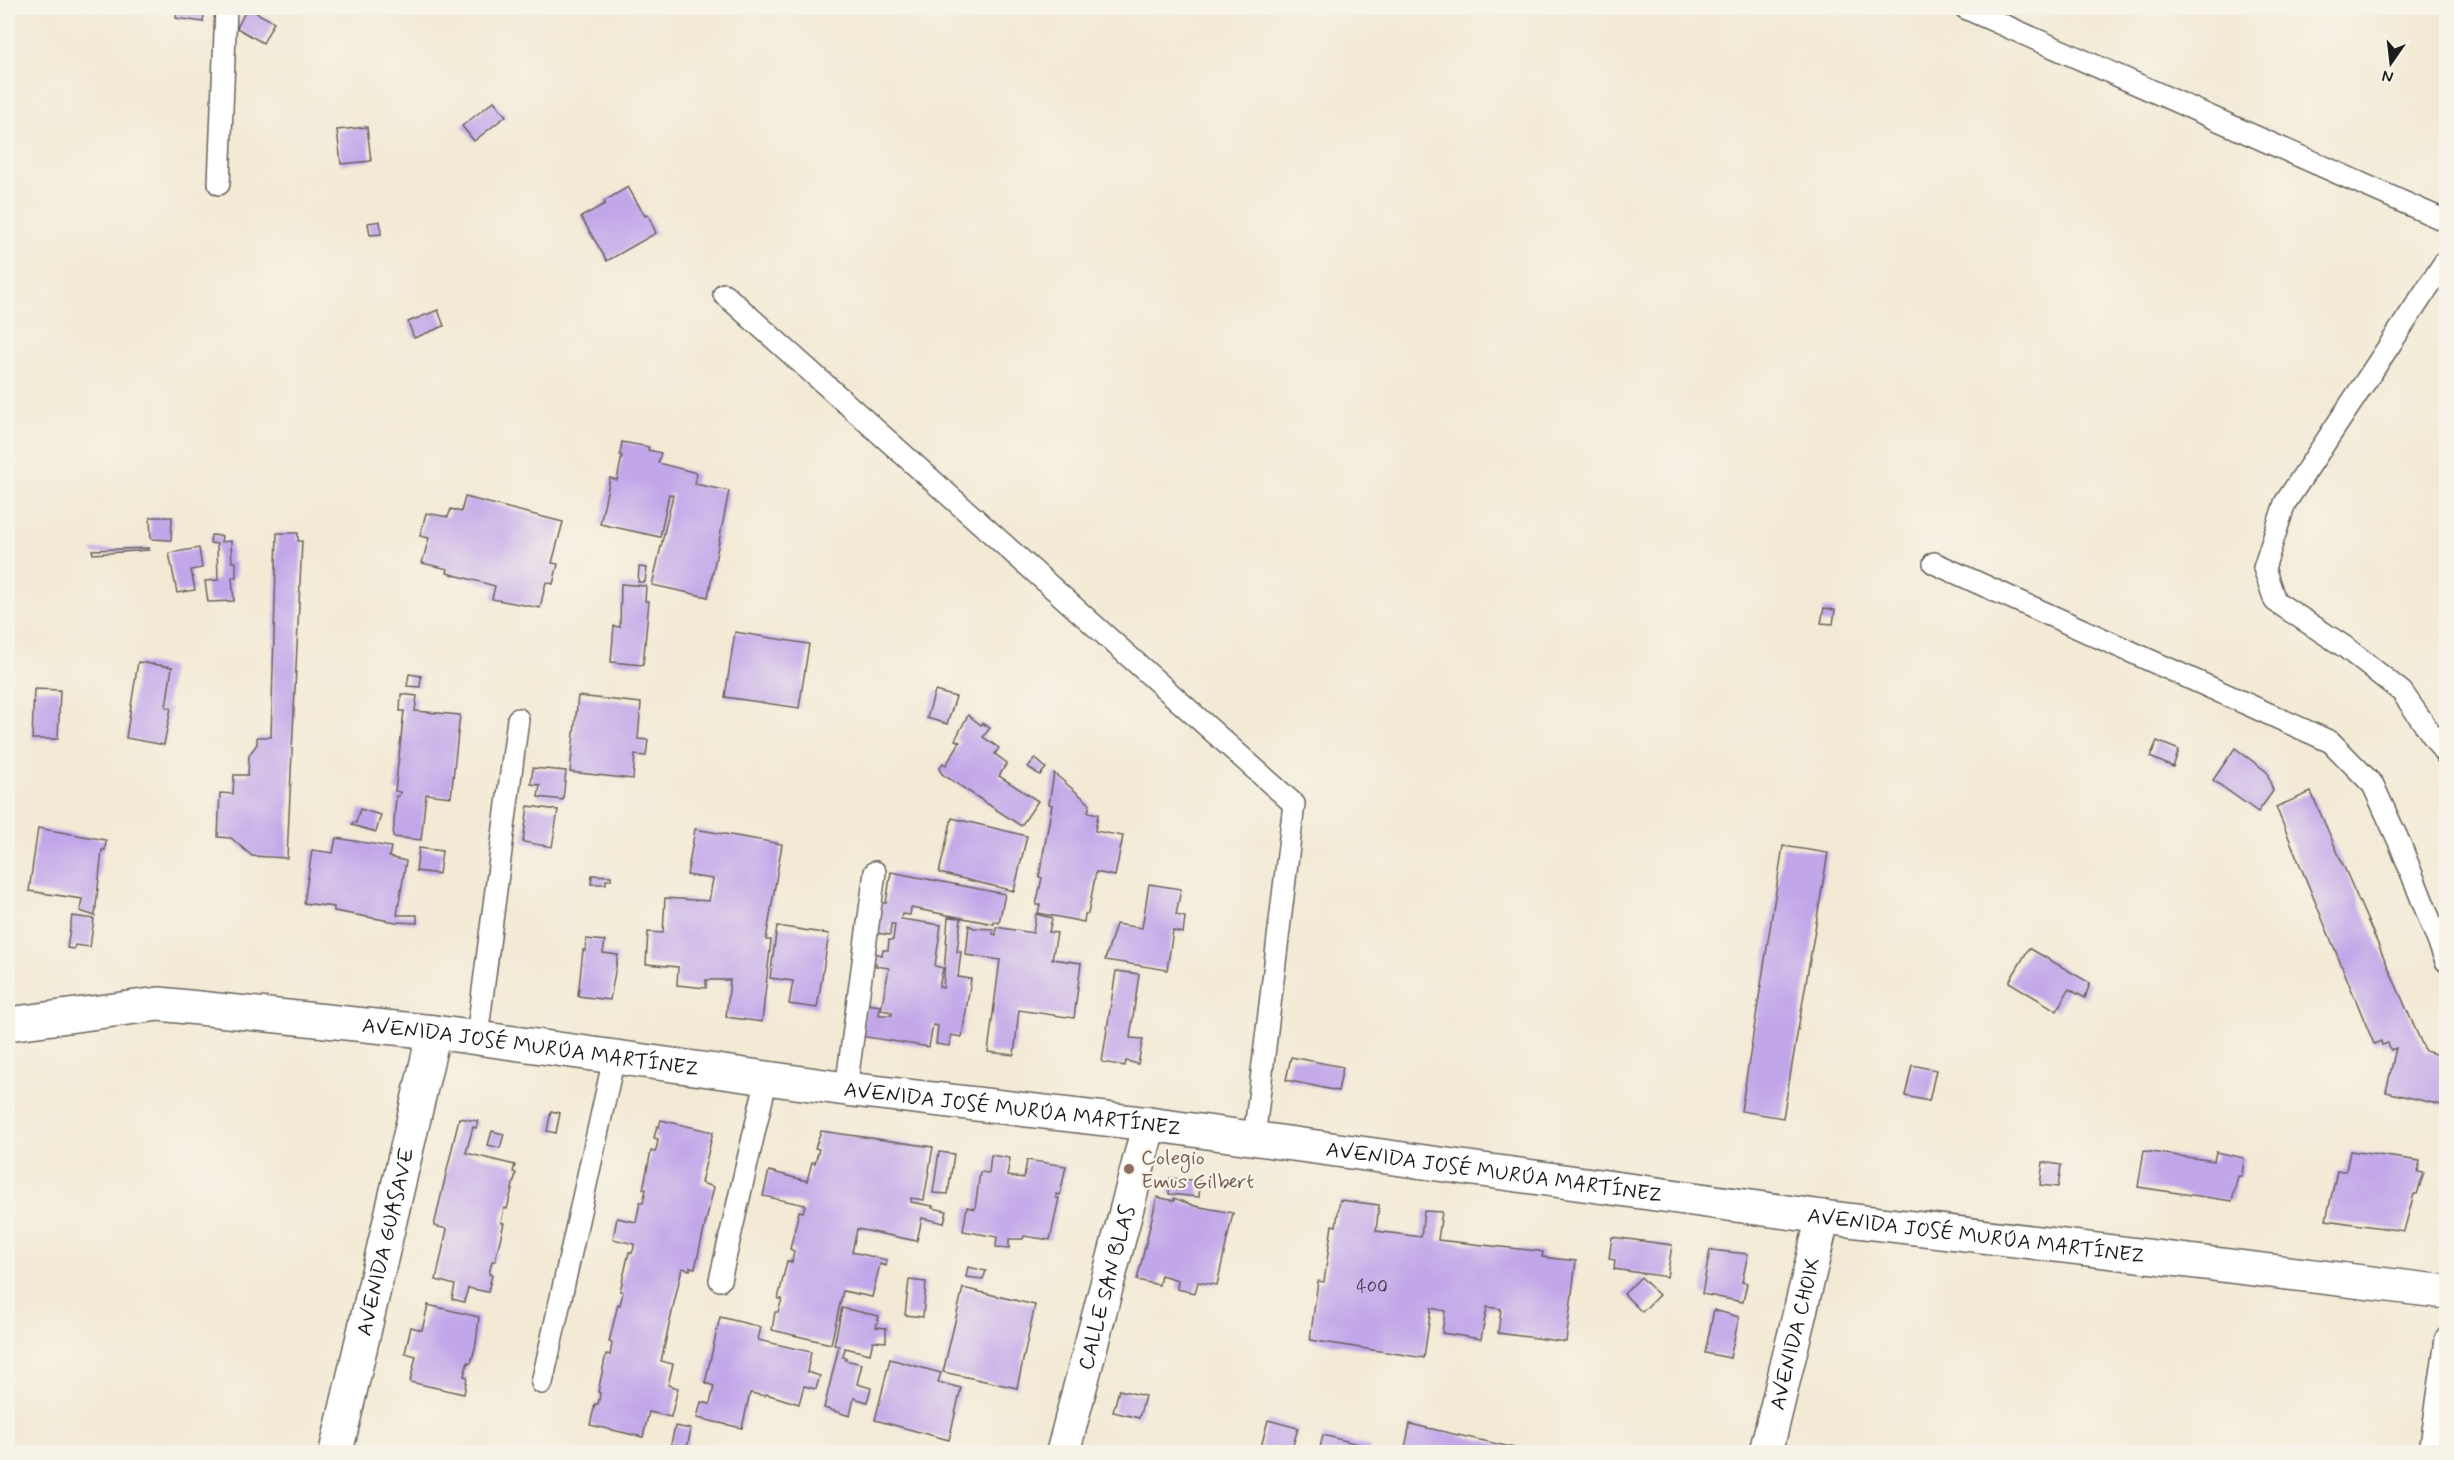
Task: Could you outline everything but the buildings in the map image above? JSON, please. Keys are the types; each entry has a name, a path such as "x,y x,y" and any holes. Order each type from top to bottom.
{"main road":[{"name":"AVENIDA JOSÉ MURÚA MARTÍNEZ","path":"8,1024 159,1004 434,1032 846,1089 1149,1124 1823,1216 2446,1292"},
{"name":"AVENIDA GUASAVE","path":"336,1452 434,1032"},
{"name":"CALLE SAN BLAS","path":"1063,1452 1149,1124"},
{"name":"AVENIDA CHOIX","path":"1766,1452 1823,1216"}],"lane":[{"path":"219,184 226,8"},
{"path":"1965,8 2446,221"},
{"path":"2446,260 2285,503 2264,568 2275,601 2345,647 2402,692 2446,755"},
{"path":"724,294 1294,804 1254,1139"},
{"path":"1934,562 2331,742 2373,785 2400,844 2446,961"},
{"path":"477,1038 518,719"},
{"path":"846,1089 875,872"},
{"path":"542,1383 614,1058"},
{"path":"720,1280 767,1077"},
{"path":"2430,1452 2446,1339"}],"place":[{"name":"Colegio Emus Gilbert","path":"1129,1169"}]}
